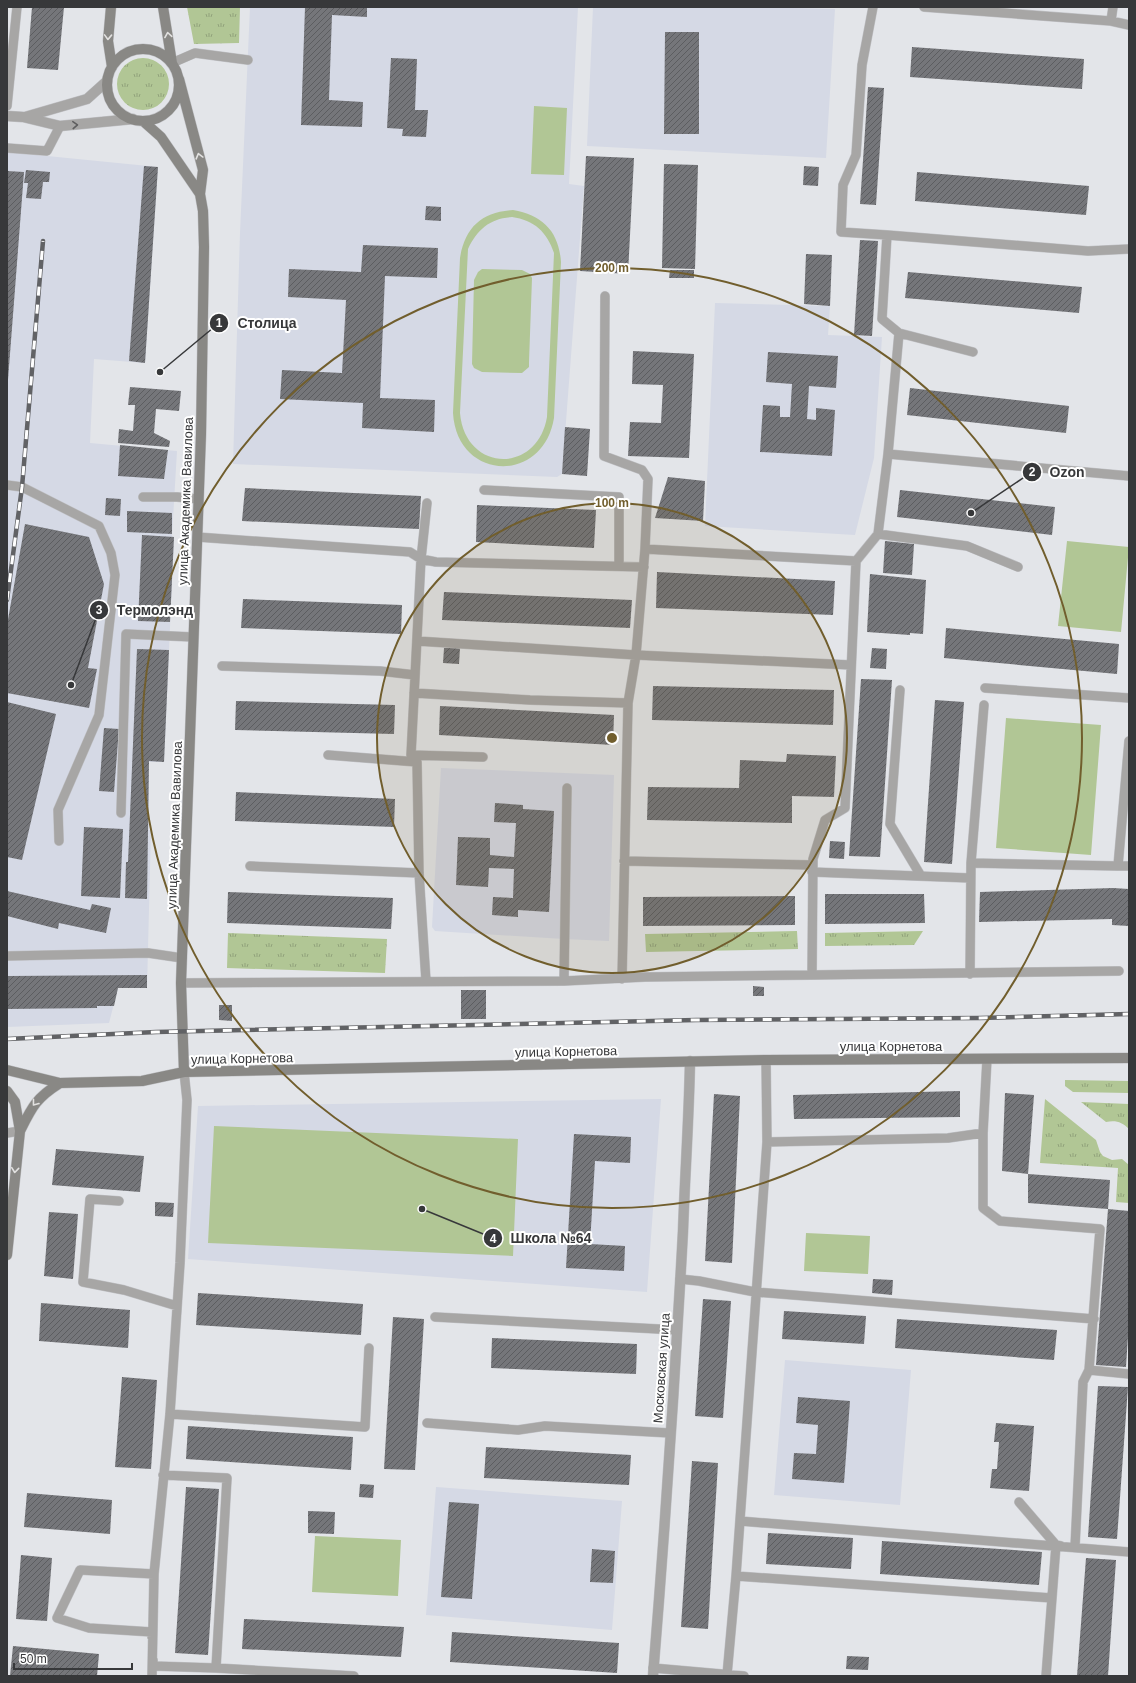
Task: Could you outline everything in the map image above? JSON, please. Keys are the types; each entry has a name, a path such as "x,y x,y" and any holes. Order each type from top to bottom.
{"street":[{"path":"111,7 108,41 112,67"},
{"path":"163,7 172,63 179,79 179,91 174,103 166,112 156,119 143,121 133,119 122,114 113,105 108,94 107,82 112,67 118,59 136,49 146,49 156,51 165,56 172,63"},
{"name":"улица Академика Вавилова","path":"179,79 202,170 200,194 203,211 204,247 197,537 181,983 184,1072"},
{"path":"23,117 87,99 107,82"},
{"path":"7,116 23,117 60,126 100,124 133,119"},
{"path":"143,121 161,137 200,194"},
{"name":"улица Корнетова","path":"7,1070 60,1083 142,1081 184,1072 690,1061 1129,1058"},
{"name":"Московская улица","path":"653,1672 663,1550 677,1330 689,1125 690,1061"},
{"path":"20,1131 33,1105 45,1092 60,1083"},
{"path":"7,1091 14,1102 20,1131 7,1256"}],"lane":[{"path":"874,7 862,65 856,155 843,185 841,232 1088,251 1129,249"},
{"path":"924,7 1111,22 1129,25"},
{"path":"1111,22 1113,7"},
{"path":"7,106 13,10"},
{"path":"172,63 195,53 248,60"},
{"path":"7,148 47,151 60,126"},
{"path":"887,235 882,319 899,333 973,352"},
{"path":"605,296 604,456 642,470 648,479 644,567 636,655 628,703 622,979"},
{"path":"812,975 813,869 825,820 845,808 856,560 878,534 888,454 899,333"},
{"path":"888,454 1129,476"},
{"path":"7,485 22,487 99,526 111,553 115,576 99,715 58,810 59,841"},
{"path":"484,490 619,497 619,566"},
{"path":"143,497 177,497 198,499"},
{"path":"426,981 414,758 414,693 427,503"},
{"path":"878,534 967,546 1018,566"},
{"path":"197,537 410,552 422,559 436,562 644,567"},
{"path":"645,549 856,560"},
{"path":"121,813 126,634 193,637"},
{"path":"417,642 636,655 851,665"},
{"path":"222,666 380,671 415,675"},
{"path":"985,688 1129,698"},
{"path":"900,690 890,824 920,876"},
{"path":"414,693 530,700 628,703"},
{"path":"970,974 970,863 984,705"},
{"path":"1118,866 1129,741"},
{"path":"328,755 414,758 483,757"},
{"path":"564,981 567,788"},
{"path":"624,861 813,869 970,878"},
{"path":"970,863 1129,866"},
{"path":"250,866 419,873"},
{"path":"7,956 148,953 182,958"},
{"path":"181,983 564,981 812,975 1119,971"},
{"path":"987,1059 983,1133 983,1208 1000,1221 1100,1229 1089,1370 1083,1382 1075,1547"},
{"path":"727,1674 736,1576 766,1142 766,1060"},
{"path":"152,1676 154,1574 170,1414 177,1306 187,1100 184,1072"},
{"path":"7,1133 20,1131"},
{"path":"766,1142 948,1138 983,1133"},
{"path":"119,1201 90,1199 83,1282 124,1290 177,1306"},
{"path":"680,1279 699,1281 755,1292 1094,1319"},
{"path":"435,1317 677,1330"},
{"path":"170,1414 365,1427 369,1348"},
{"path":"1089,1370 1129,1374"},
{"path":"427,1423 518,1430 545,1426 670,1433"},
{"path":"163,1475 227,1478 216,1668"},
{"path":"1019,1502 1056,1545 1046,1676"},
{"path":"740,1520 1129,1552"},
{"path":"152,1632 89,1628 57,1618 80,1570 154,1574"},
{"path":"736,1576 1052,1598"},
{"path":"153,1666 354,1676"},
{"path":"653,1672 727,1674 744,1676"}],"shaded area":[{"path":"250,7 578,7 569,184 584,186 562,474 557,477 233,464 240,233"},
{"path":"593,7 747,7 835,9 826,158 587,146"},
{"path":"7,152 158,167 145,363 94,359 90,443 177,451 172,536 174,537 164,762 149,762 149,830 151,830 147,988 118,988 109,1023 7,1027"},
{"path":"715,303 830,306 828,335 882,337 874,458 855,535 705,526"},
{"path":"441,768 614,775 609,941 435,931 432,927"},
{"path":"661,1099 647,1292 188,1259 198,1106"},
{"path":"785,1360 911,1370 900,1505 774,1495"},
{"path":"436,1487 622,1501 612,1630 426,1615"}],"green space":[{"path":"187,7 240,7 239,43 194,44"},
{"path":"143,58 153,60 161,66 167,74 169,84 167,94 161,102 153,108 143,110 133,108 125,102 119,94 117,84 119,74 125,66 133,60"},
{"path":"534,106 567,108 564,175 531,174"},
{"path":"513,210 524,212 541,221 548,227 557,242 561,262 554,418 547,440 534,455 518,464 501,466 484,462 469,452 458,435 453,413 460,258 462,247 471,230 477,223 492,214","holes":["512,217 539,228 548,239 554,253 547,417 541,436 530,449 516,457 502,459 487,455 474,447 465,432 460,413 468,249 480,230 491,222"]},
{"path":"482,269 522,270 530,274 532,278 529,367 522,373 482,372 474,368 472,364 474,280 478,272"},
{"path":"1067,541 1129,547 1121,632 1058,626"},
{"path":"1006,718 1101,725 1091,855 996,848"},
{"path":"797,931 798,949 646,952 645,934"},
{"path":"923,931 914,945 825,946 825,933"},
{"path":"228,933 387,939 385,973 227,968"},
{"path":"1065,1080 1129,1081 1129,1093 1073,1092 1065,1086"},
{"path":"1045,1099 1096,1140 1103,1156 1112,1160 1122,1159 1129,1165 1129,1203 1116,1202 1118,1168 1040,1163"},
{"path":"1081,1102 1129,1104 1129,1129 1119,1122 1106,1122"},
{"path":"214,1126 518,1139 513,1256 208,1243"},
{"path":"806,1233 870,1236 868,1274 804,1271"},
{"path":"315,1536 401,1540 398,1596 312,1592"}],"building":[{"path":"32,7 64,7 58,70 27,68"},
{"path":"305,7 367,7 367,17 332,15 329,100 363,102 362,127 301,125"},
{"path":"665,32 699,32 699,134 664,134"},
{"path":"912,47 1084,59 1082,89 910,77"},
{"path":"391,58 417,59 415,110 428,110 426,137 402,136 403,129 387,128"},
{"path":"868,87 884,88 876,205 860,204"},
{"path":"586,156 634,158 628,274 580,271"},
{"path":"664,164 698,165 695,269 662,268"},
{"path":"144,166 158,167 145,363 129,361"},
{"path":"804,166 819,167 818,186 803,185"},
{"path":"26,170 50,172 49,182 43,182 41,199 26,198 28,183 24,183"},
{"path":"7,171 24,172 8,380 7,380"},
{"path":"917,172 1089,186 1086,215 915,201"},
{"path":"426,206 441,207 441,221 425,220"},
{"path":"860,240 878,241 872,336 854,335"},
{"path":"363,245 438,248 437,278 385,276 380,398 435,400 434,432 362,428 363,403 280,399 282,370 342,373 346,300 288,297 289,269 361,272"},
{"path":"806,254 832,255 830,306 804,304"},
{"path":"670,270 694,270 694,278 669,278"},
{"path":"908,272 1082,287 1079,313 905,298"},
{"path":"633,351 694,354 689,458 628,456 630,422 661,423 663,385 632,384"},
{"path":"768,352 838,356 836,388 809,386 807,419 816,420 816,408 835,410 832,456 760,452 763,405 780,406 780,417 790,417 792,384 766,382"},
{"path":"130,387 181,391 179,411 156,409 154,433 170,441 169,447 118,443 119,429 133,431 135,405 128,405"},
{"path":"910,388 1069,406 1066,433 907,415"},
{"path":"565,427 590,429 587,476 562,474"},
{"path":"120,445 168,450 164,479 118,476"},
{"path":"668,477 705,481 703,521 655,518"},
{"path":"245,488 421,496 419,529 242,521"},
{"path":"900,490 1055,507 1052,535 897,517"},
{"path":"106,498 121,499 120,516 105,515"},
{"path":"477,505 596,510 594,548 476,542"},
{"path":"127,511 172,513 172,534 127,532"},
{"path":"25,524 89,537 104,584 88,668 97,669 89,708 7,693 7,625"},
{"path":"142,535 174,537 170,622 138,621"},
{"path":"885,541 914,544 912,575 883,573"},
{"path":"657,572 835,581 833,615 656,608"},
{"path":"870,574 926,580 923,634 910,633 910,635 867,632"},
{"path":"444,592 632,600 630,628 442,620"},
{"path":"243,599 402,605 401,634 241,628"},
{"path":"946,628 1119,644 1117,674 944,658"},
{"path":"444,648 460,648 459,664 443,663"},
{"path":"872,648 887,649 886,669 870,668"},
{"path":"137,649 169,650 164,762 149,761 147,899 125,898 126,862 128,862"},
{"path":"861,679 892,680 880,857 849,856"},
{"path":"653,686 834,690 833,725 652,720"},
{"path":"935,700 964,702 952,864 924,862"},
{"path":"236,701 395,705 394,734 235,730"},
{"path":"7,702 56,714 22,860 7,857"},
{"path":"440,706 614,715 613,745 439,735"},
{"path":"104,728 119,729 114,792 99,791"},
{"path":"787,754 836,756 834,797 792,796 792,823 647,820 648,787 739,788 740,760 786,762"},
{"path":"236,792 395,799 394,827 235,821"},
{"path":"495,803 523,805 523,809 554,811 549,912 518,910 518,917 492,915 493,897 513,898 514,869 489,868 488,887 456,885 458,837 490,838 490,855 514,857 516,823 494,822"},
{"path":"84,827 123,829 120,898 81,896"},
{"path":"830,841 845,842 844,859 829,858"},
{"path":"1113,888 1129,889 1129,926 1112,925 1112,919 979,922 980,892"},
{"path":"7,891 90,910 92,904 111,908 106,933 59,923 58,929 7,916"},
{"path":"228,892 393,898 391,929 227,923"},
{"path":"825,894 924,894 925,923 825,924"},
{"path":"795,896 795,925 643,926 643,897"},
{"path":"147,975 147,988 118,988 114,1006 97,1006 97,1008 7,1009 7,976"},
{"path":"753,986 764,987 764,996 753,996"},
{"path":"461,990 486,990 486,1019 461,1019"},
{"path":"219,1005 232,1005 232,1021 219,1020"},
{"path":"960,1091 960,1117 794,1119 793,1095"},
{"path":"1005,1093 1034,1095 1028,1174 1002,1171"},
{"path":"714,1094 740,1096 732,1263 705,1261"},
{"path":"574,1134 631,1137 630,1163 595,1161 590,1244 625,1246 624,1271 566,1268"},
{"path":"56,1149 144,1156 140,1192 52,1185"},
{"path":"1028,1174 1110,1180 1108,1209 1028,1203"},
{"path":"155,1202 174,1203 173,1217 155,1216"},
{"path":"1108,1209 1129,1211 1129,1321 1126,1367 1096,1365"},
{"path":"49,1212 78,1214 73,1279 44,1276"},
{"path":"873,1279 893,1280 892,1295 872,1293"},
{"path":"198,1293 363,1304 361,1335 196,1325"},
{"path":"703,1299 731,1301 723,1418 695,1416"},
{"path":"41,1303 130,1310 128,1348 39,1341"},
{"path":"784,1311 866,1316 864,1344 782,1339"},
{"path":"393,1317 424,1319 415,1470 384,1469"},
{"path":"897,1319 1057,1330 1054,1360 895,1348"},
{"path":"492,1338 637,1344 636,1374 491,1368"},
{"path":"122,1377 157,1380 151,1469 115,1467"},
{"path":"1098,1386 1128,1387 1117,1539 1088,1537"},
{"path":"798,1397 850,1401 844,1483 792,1479 794,1453 816,1454 818,1425 796,1423"},
{"path":"996,1423 1034,1426 1029,1491 990,1488 992,1469 997,1469 999,1442 994,1442"},
{"path":"188,1426 353,1437 351,1470 186,1459"},
{"path":"486,1447 631,1455 629,1485 484,1478"},
{"path":"692,1461 718,1463 708,1629 681,1627"},
{"path":"360,1484 374,1485 373,1498 359,1497"},
{"path":"186,1487 219,1489 208,1655 175,1653"},
{"path":"27,1493 112,1500 110,1534 24,1527"},
{"path":"449,1502 479,1504 472,1599 441,1597"},
{"path":"308,1511 335,1512 334,1534 308,1533"},
{"path":"768,1533 853,1538 851,1569 766,1564"},
{"path":"882,1541 1042,1552 1039,1585 880,1574"},
{"path":"592,1549 615,1551 613,1583 590,1582"},
{"path":"21,1555 52,1558 47,1621 16,1619"},
{"path":"1086,1558 1116,1560 1108,1676 1077,1676"},
{"path":"244,1619 404,1627 401,1657 242,1649"},
{"path":"452,1632 619,1643 617,1673 450,1662"},
{"path":"13,1646 99,1654 97,1676 10,1676"},
{"path":"847,1656 869,1657 868,1670 846,1669"}],"railway":[{"path":"7,600 22,487 43,241"},
{"path":"7,1039 156,1032 696,1020 980,1018 1129,1014"}],"place":[{"name":"Столица","path":"160,372"},
{"name":"Ozon","path":"971,513"},
{"name":"Термолэнд","path":"71,685"},
{"name":"Школа №64","path":"422,1209"}]}
